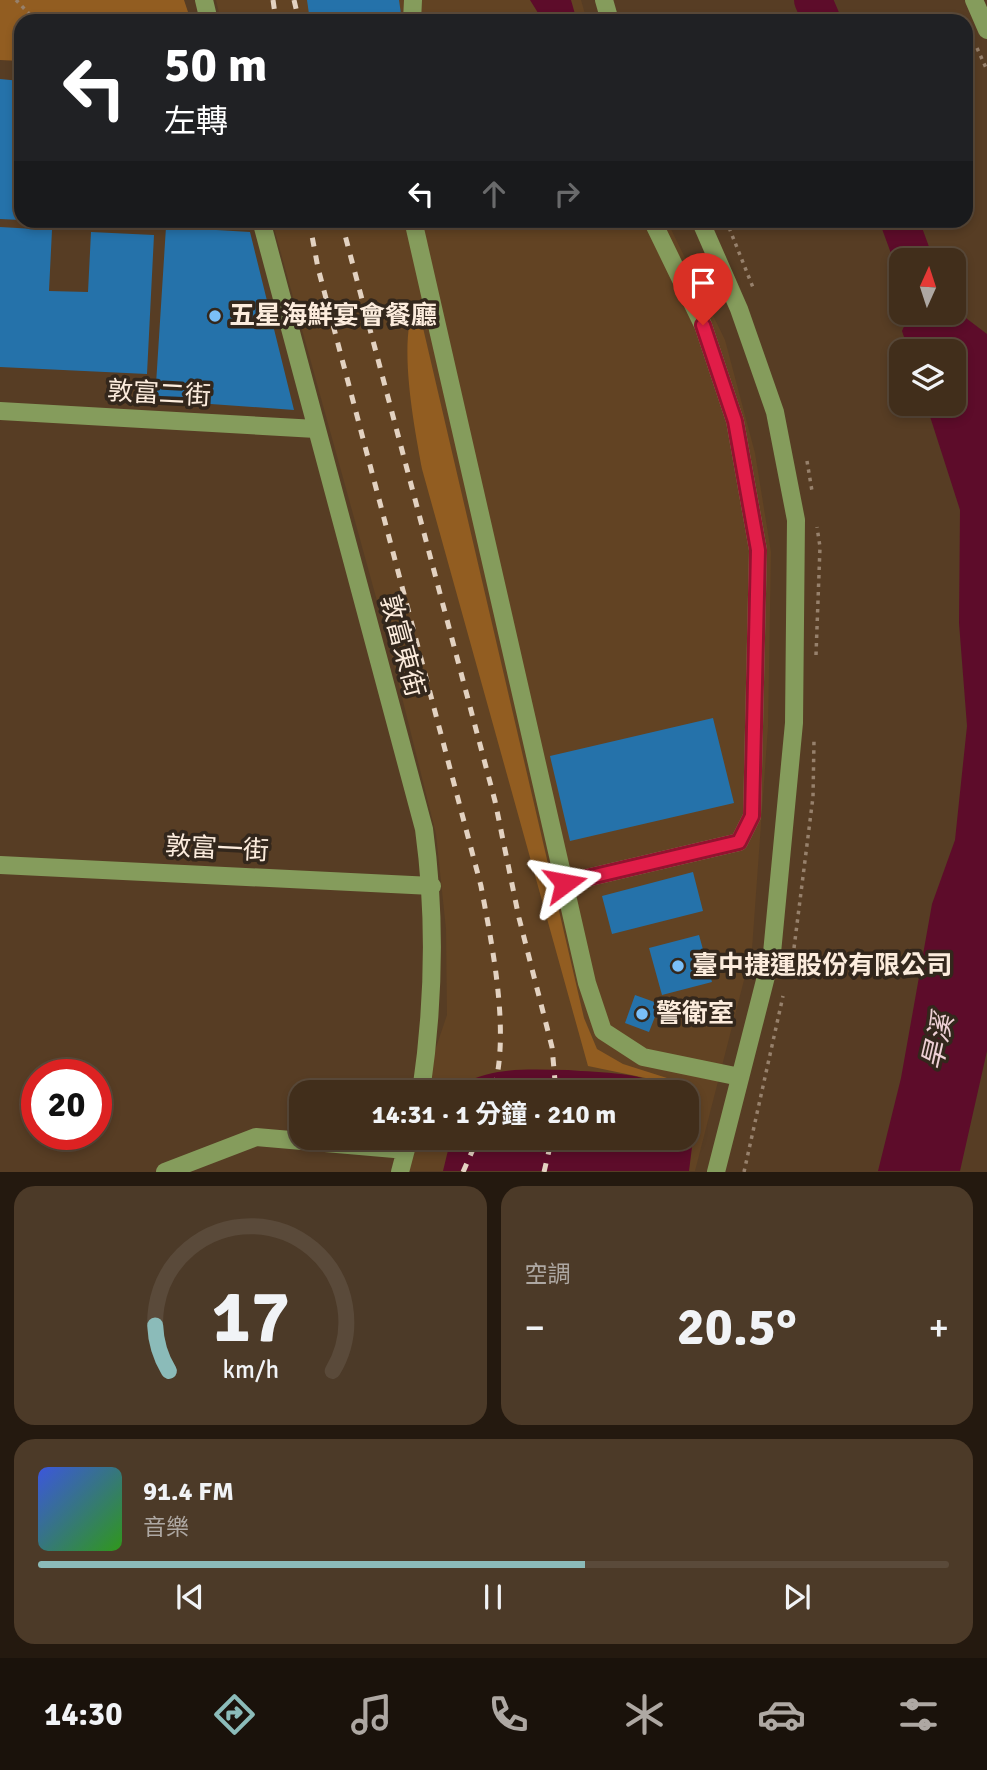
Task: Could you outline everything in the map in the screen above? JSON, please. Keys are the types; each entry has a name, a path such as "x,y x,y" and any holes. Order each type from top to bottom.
{"street":[{"path":"974,0 987,30"},
{"name":"敦富東街","path":"263,228 424,829 432,886 431,1019 423,1080"},
{"path":"415,228 587,982 603,1031 643,1057 740,1077"},
{"path":"565,883 739,842 752,816 758,550 735,421 703,325 656,228"},
{"path":"704,228 739,309 775,412 796,520 794,723 773,939 716,1171"},
{"name":"敦富二街","path":"0,411 316,429"},
{"name":"敦富一街","path":"0,865 432,886"},
{"path":"165,1171 256,1137 289,1139"},
{"path":"400,1171 405,1150"}],"path":[{"path":"16,0 29,14"}],"shaded area":[{"path":"0,0 184,0 189,14 14,14 14,61 0,60"},
{"path":"216,0 581,0 585,14 219,14"},
{"path":"274,228 670,228 725,340 755,453 771,552 768,727 752,949 695,1171 394,1171 401,1150 699,1150 699,1080 425,1080 447,1015 446,929 436,834 387,637"},
{"path":"417,302 584,1018 597,1049 623,1064 667,1078 666,1080 588,1066 422,469 409,384 408,337"}],"water":[{"path":"530,0 571,0 575,14 539,14"},
{"path":"966,318 987,334 987,1051 960,1171 878,1171 901,1078 932,904 955,840 967,726 959,623 960,510 930,416 966,416 966,339 905,339 902,331 904,326 966,326"},
{"path":"514,1070 609,1073 650,1080 471,1080"},
{"path":"448,1150 692,1150 689,1171 443,1171"}],"building":[{"path":"307,0 399,0 401,14 309,14"},
{"path":"0,79 14,80 14,220 0,219"},
{"path":"0,227 52,230 49,291 88,292 91,232 154,235 147,374 0,367"},
{"name":"五星海鮮宴會餐廳","path":"166,228 250,232 294,410 155,400"},
{"path":"713,718 734,803 570,841 550,756"},
{"path":"693,872 703,911 612,934 602,896"},
{"path":"699,935 712,982 662,995 649,948"},
{"name":"警衛室","path":"635,995 660,1004 649,1032 625,1023"}],"waterway":[{"name":"旱溪","path":"813,0 819,14"},
{"name":"旱溪","path":"902,228 909,248"}],"railway":[{"path":"273,0 275,14"},
{"path":"294,0 297,14"},
{"path":"310,228 318,268 481,886 498,990 500,1044 496,1080"},
{"path":"343,228 495,801 519,918 552,1047 555,1080"},
{"path":"463,1172 473,1150"},
{"path":"544,1172 549,1150"}],"place":[{"name":"五星海鮮宴會餐廳","path":"215,316"},
{"name":"臺中捷運股份有限公司","path":"678,966"},
{"name":"警衛室","path":"642,1014"}],"route":[{"path":"565,883 739,842 752,816 758,550 735,421 703,325"}]}
